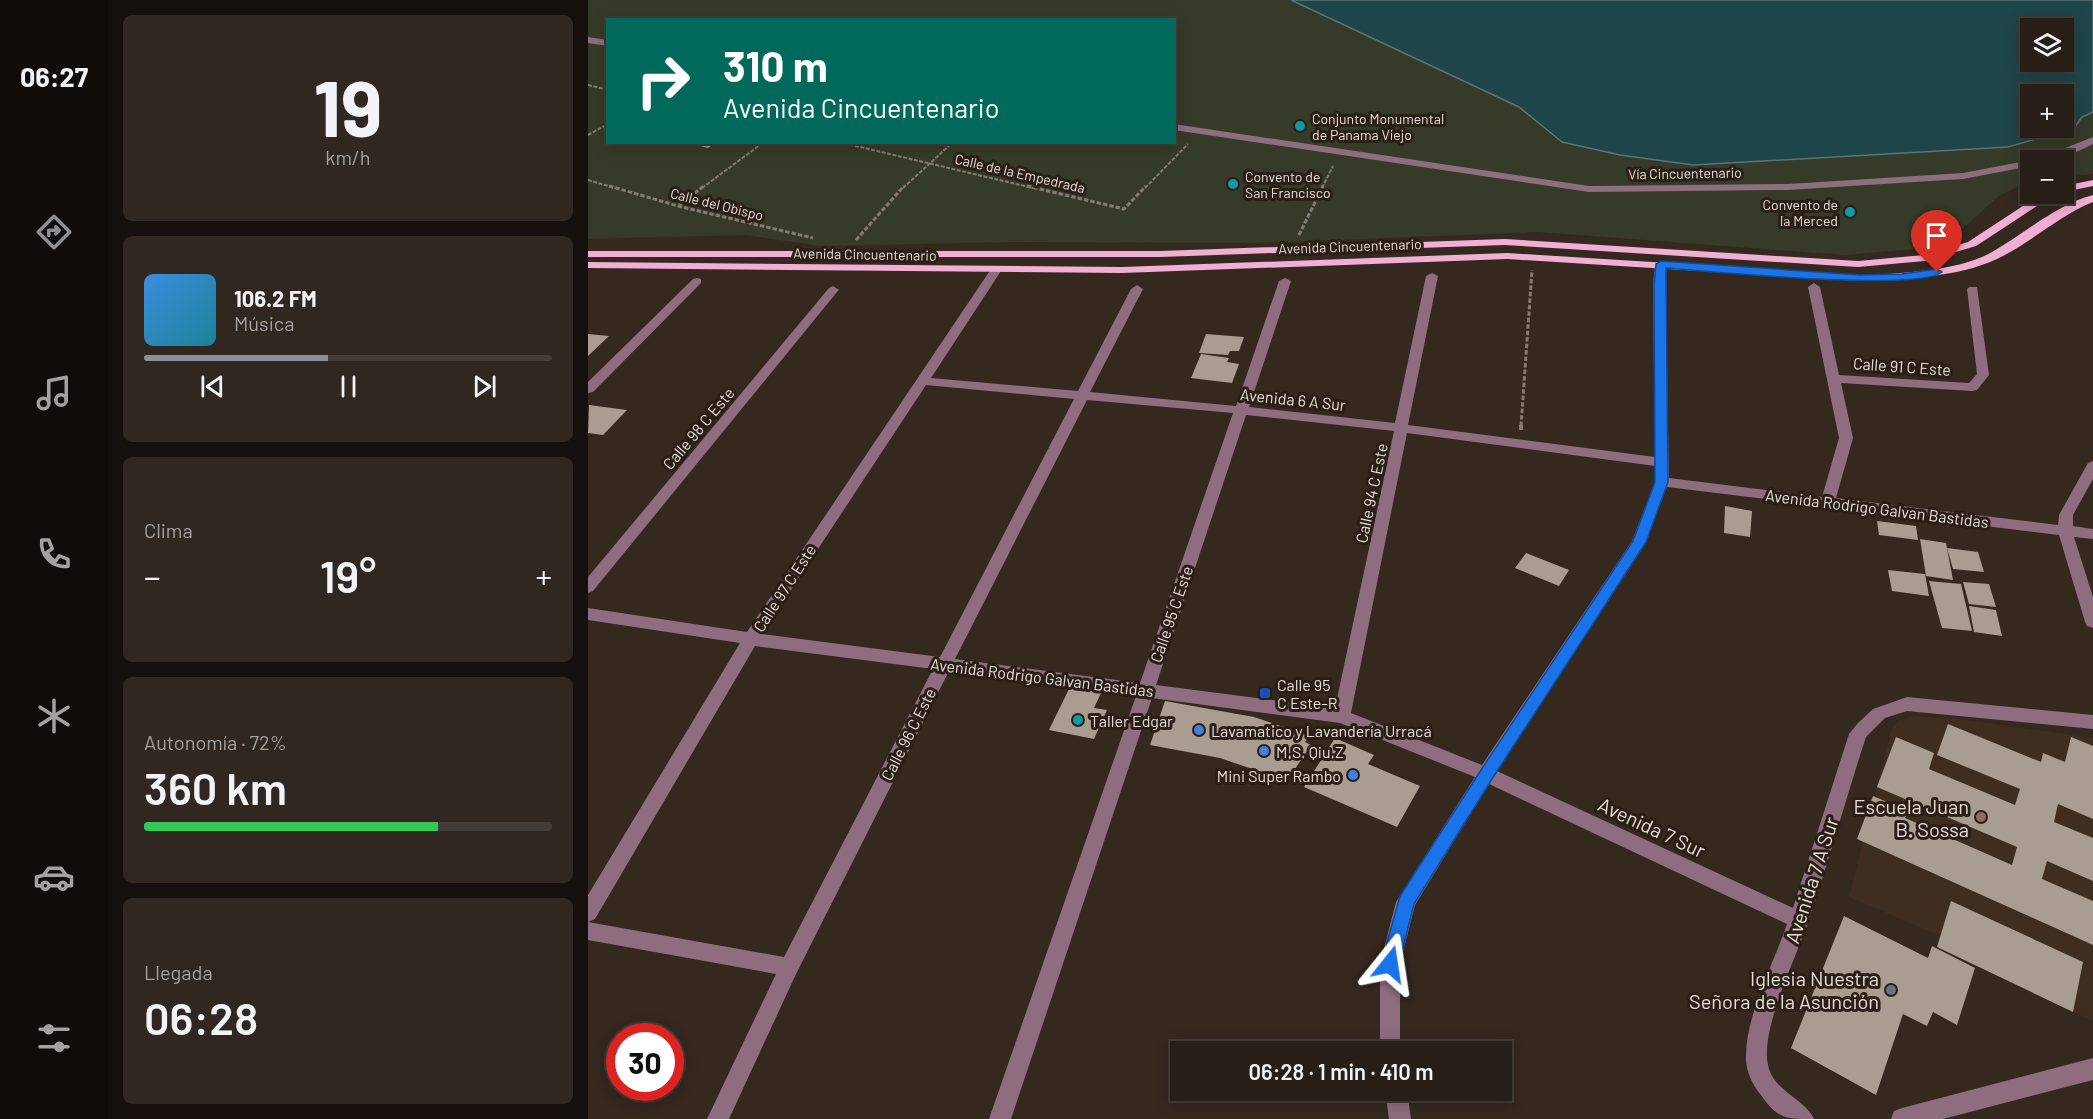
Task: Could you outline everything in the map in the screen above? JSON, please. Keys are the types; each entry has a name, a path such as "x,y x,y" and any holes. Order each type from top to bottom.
{"main road":[{"path":"2074,187 2093,183"},
{"name":"Avenida Cincuentenario","path":"588,265 995,271 1122,270 1508,256 1860,278 1902,277 1937,272 1994,256 2068,208 2093,198"},
{"name":"Avenida Cincuentenario","path":"588,254 1160,254 1505,242 1858,264 1925,258 1972,244 2033,204"}],"street":[{"path":"588,40 606,43"},
{"name":"Vía Cincuentenario","path":"1176,127 1589,189 1788,187 1963,176 2020,165"},
{"path":"2074,150 2093,140"},
{"path":"1390,1041 1390,964 1406,902 1486,774 1639,542 1662,482 1659,285 1661,264"},
{"name":"Calle 97 C Este","path":"588,913 751,639 995,271"},
{"name":"Calle 94 C Este","path":"1342,716 1432,276"},
{"path":"588,389 697,281"},
{"name":"Calle 95 C Este","path":"1000,1119 1285,281"},
{"path":"1814,287 1846,438 1828,502"},
{"name":"Calle 96 C Este","path":"718,1119 789,967 1137,288"},
{"name":"Calle 91 C Este","path":"1835,379 1972,387 1983,375 1973,289"},
{"name":"Calle 98 C Este","path":"588,587 833,290"},
{"name":"Avenida 6 A Sur","path":"920,381 1240,410 1402,428 1662,462"},
{"path":"2093,466 2066,515 2065,530 2093,622"},
{"name":"Avenida Rodrigo Galvan Bastidas","path":"1662,482 2093,534"},
{"name":"Avenida Rodrigo Galvan Bastidas","path":"588,614 751,639 1342,716 1486,774"},
{"name":"Avenida 7 A Sur","path":"1803,1119 1788,1111 1763,1077 1756,1057 1760,1029 1799,920 1858,734 1870,719 1887,708 1907,704 2093,722"},
{"name":"Avenida 7 Sur","path":"1486,774 1799,920"},
{"path":"588,931 789,967"},
{"path":"1902,1119 2093,1069"},
{"path":"1398,1101 1400,1119"}],"path":[{"path":"588,85 606,90"},
{"path":"588,135 606,125"},
{"name":"Calle de la Empedrada","path":"848,144 1124,208 1201,131"},
{"path":"678,206 761,144"},
{"path":"849,240 856,240 928,162 950,144"},
{"path":"1299,235 1340,151"},
{"name":"Calle del Obispo","path":"588,180 678,206 818,239"},
{"path":"1520,443 1532,280"}],"shaded area":[{"name":"Escuela Juan B. Sossa","path":"1912,716 1959,719 2093,738 2093,1021 1937,947 1940,936 1849,897 1892,728 1900,720"}],"green space":[{"path":"588,0 2093,0 2093,174 2074,176 2074,150 2020,150 2020,186 2000,195 1950,240 1926,248 1845,255 1538,232 1261,243 1014,242 820,246 746,235 588,239"}],"water":[{"path":"1291,0 2093,0 2093,112 2082,117 2074,128 2074,84 2020,84 2020,138 2039,138 2008,147 1693,165 1620,155 1562,142 1519,107"}],"building":[{"path":"693,144 714,144 708,148"},
{"path":"588,334 609,336 588,356"},
{"path":"1206,334 1244,337 1239,351 1230,351 1228,355 1199,353"},
{"path":"1201,354 1229,358 1227,362 1239,364 1232,383 1191,378"},
{"path":"589,405 627,410 603,435 588,433"},
{"path":"1725,506 1752,511 1750,537 1724,533"},
{"path":"1877,521 1916,526 1918,540 1879,535"},
{"path":"1920,539 1946,543 1953,580 1926,576"},
{"path":"1947,548 1978,552 1984,572 1953,569"},
{"path":"1526,553 1569,570 1559,586 1515,568"},
{"path":"1888,570 1925,574 1929,596 1892,591"},
{"path":"1929,581 1961,584 1972,631 1942,628"},
{"path":"1963,582 1989,584 1996,607 1969,604"},
{"path":"1969,606 1996,610 2002,636 1974,632"},
{"name":"Taller Edgar","path":"1070,687 1101,693 1094,708 1107,710 1094,739 1049,730"},
{"path":"1165,701 1254,717 1310,736 1305,742 1311,745 1287,781 1220,758 1150,745"},
{"path":"1948,724 2041,762 2043,753 2065,762 2071,737 2093,746 2093,819 2058,804 2054,822 2093,838 2093,881 2047,861 2042,879 2093,901 2093,945 1857,839 1873,796 1908,811 1905,818 2012,865 2017,847 1877,787 1896,737 1934,753 1929,769 2015,805 2020,789 1937,755"},
{"name":"Mini Super Rambo","path":"1335,738 1374,755 1368,764 1420,786 1397,827 1304,787"},
{"path":"1951,901 2083,962 2073,1012 1937,947"},
{"name":"Iglesia Nuestra Señora de la Asunción","path":"1844,916 1928,958 1932,946 1975,968 1957,1025 1933,1012 1927,1026 1903,1014 1876,1095 1791,1048"}],"place":[{"name":"Conjunto Monumental de Panama Viejo","path":"1300,126"},
{"name":"Convento de San Francisco","path":"1233,184"},
{"name":"Convento de la Merced","path":"1850,212"},
{"name":"Calle 95 C Este-R","path":"1265,693"},
{"name":"Taller Edgar","path":"1078,720"},
{"name":"Lavamatico y Lavandería Urracá","path":"1199,730"},
{"name":"M.S. Qiu.Z","path":"1264,751"},
{"name":"Mini Super Rambo","path":"1353,775"},
{"name":"Escuela Juan B. Sossa","path":"1981,817"},
{"name":"Iglesia Nuestra Señora de la Asunción","path":"1891,990"}],"route":[{"path":"1390,964 1406,902 1486,774 1639,542 1662,482 1659,285 1661,264 1860,278 1902,277 1937,272"}]}
